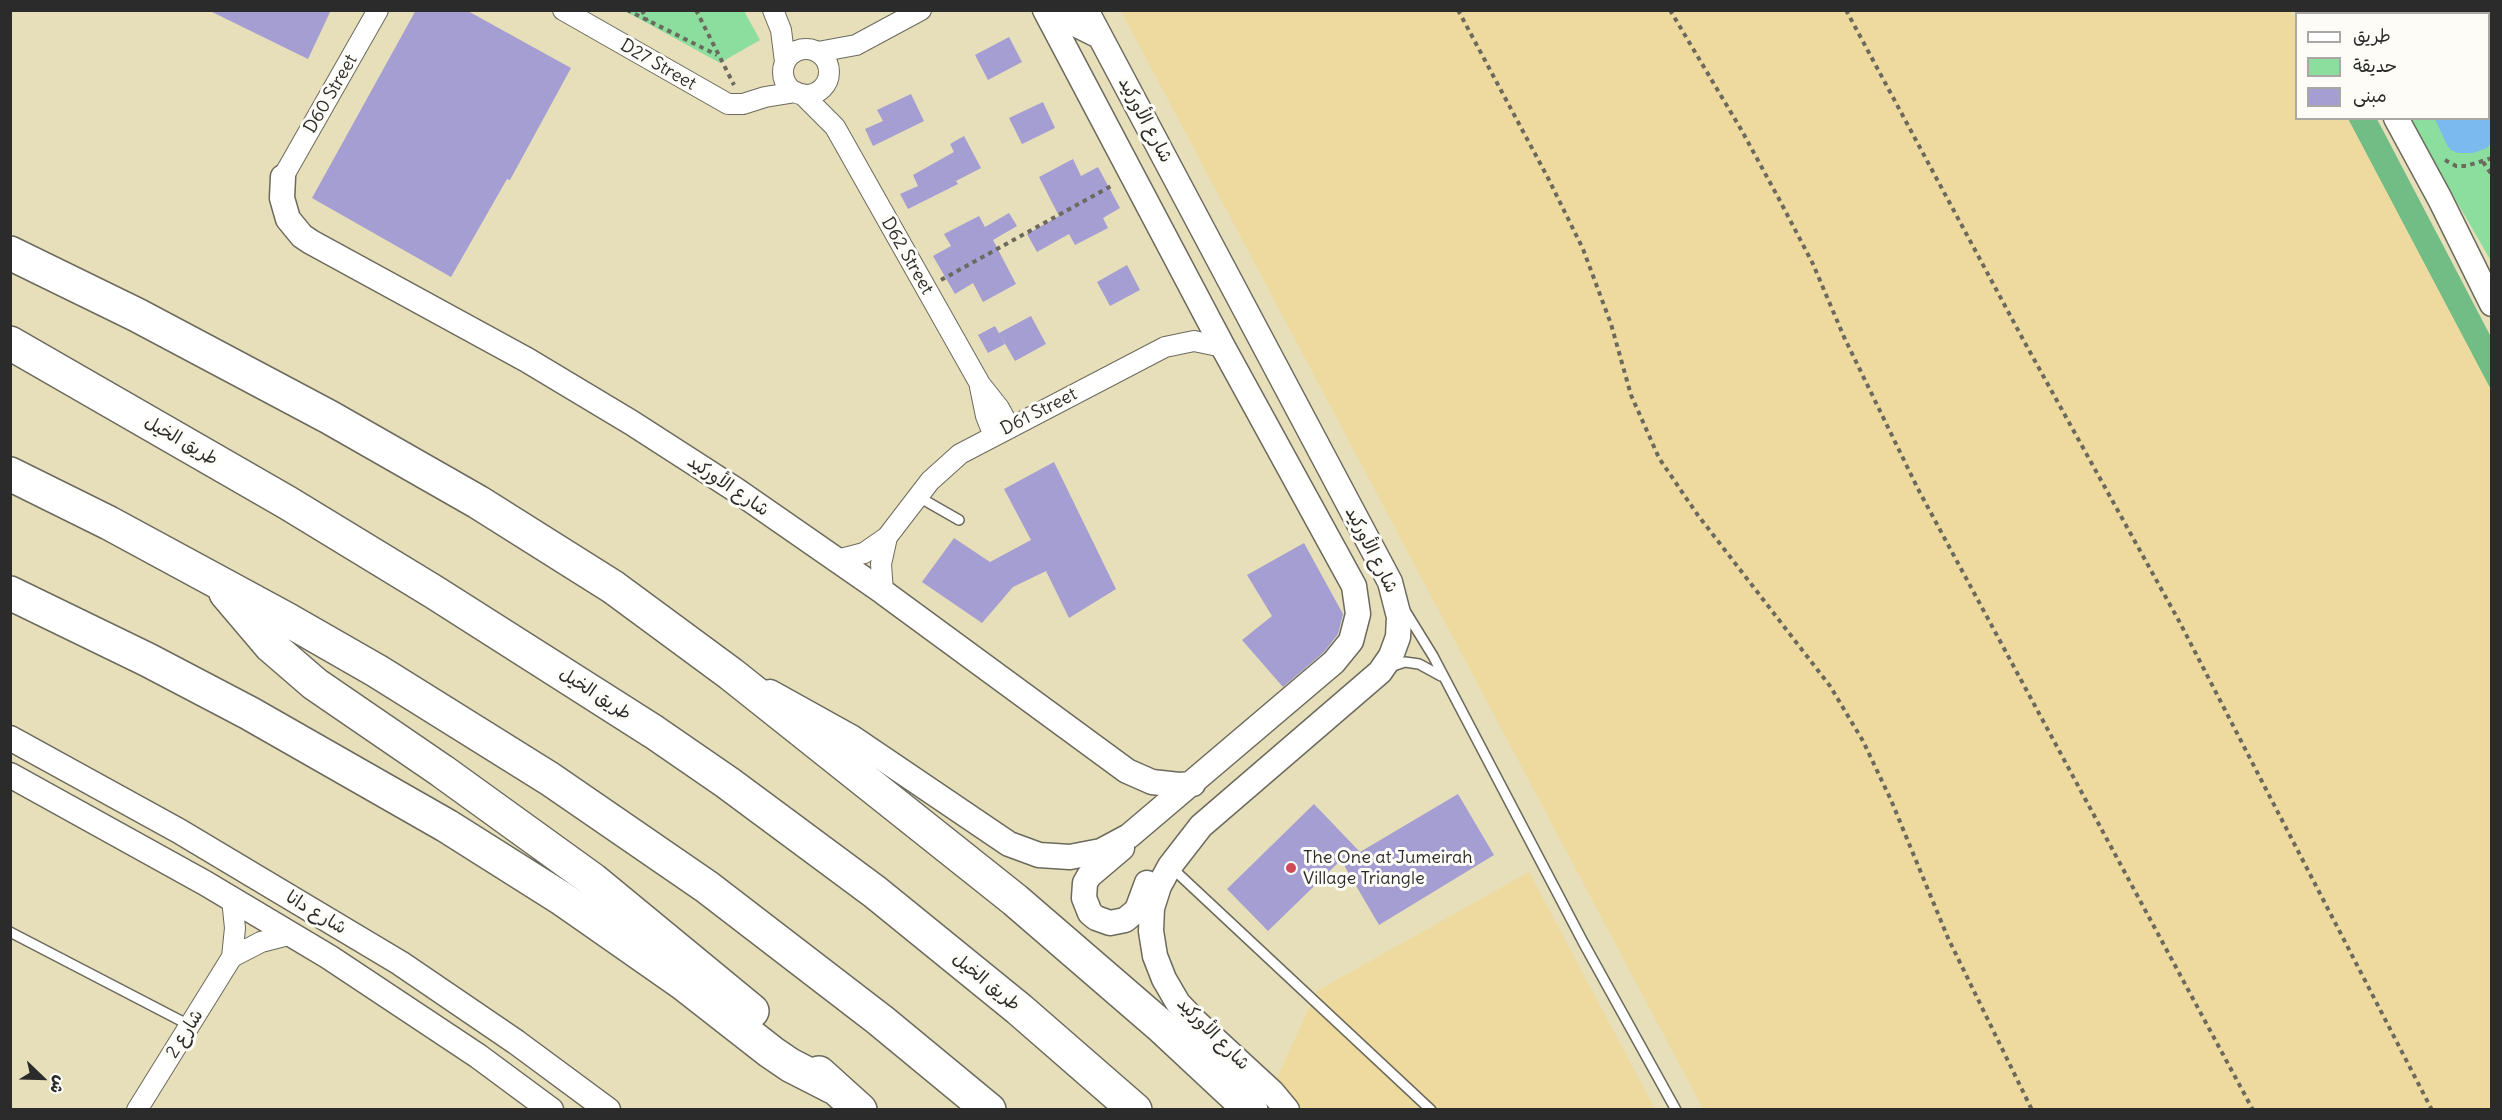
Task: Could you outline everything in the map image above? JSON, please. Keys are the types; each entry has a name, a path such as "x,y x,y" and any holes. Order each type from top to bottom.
{"highway":[{"path":"10,253 249,373 478,502 613,587 731,674 1015,900 1161,1026 1251,1110"},
{"name":"طريق الخيل","path":"10,343 278,497 434,592 663,738 875,892 1019,1009 1135,1110"},
{"path":"10,474 215,580 445,712 550,778 629,832 792,952 990,1110"},
{"path":"215,580 265,639 315,684 442,771 593,880 749,1008 860,1110"},
{"path":"10,593 148,660 249,713 427,815 523,874 624,942 781,1059 833,1087"}],"street":[{"name":"D60 Street","path":"283,177 378,10"},
{"name":"D27 Street","path":"563,10 721,101 749,102 799,93"},
{"path":"775,15 786,85 799,93 816,92 856,45 921,10"},
{"name":"شارع الأوركيد","path":"731,674 822,720 995,836 1023,850 1054,856 1086,854 1116,844 1142,827 1344,652 1356,627 1358,614 1354,586 1223,347 1045,10"},
{"path":"1066,10 1077,26 1099,36"},
{"name":"شارع الأوركيد","path":"1086,10 1390,582 1399,617 1398,637 1391,656 1380,672 1201,826 1170,866 1159,886 1152,908 1151,931 1155,956 1164,979 1178,1003 1272,1092 1287,1110"},
{"path":"775,15 826,61 827,77"},
{"path":"749,102 795,51 814,51 856,45"},
{"name":"D62 Street","path":"827,77 835,127"},
{"name":"D62 Street","path":"799,93 835,127 980,384 984,409 1002,432"},
{"path":"2398,120 2492,303"},
{"name":"شارع الأوركيد","path":"283,177 282,198 288,219 302,236 537,366 670,448 883,592 1127,771 1159,783 1193,784"},
{"name":"D61 Street","path":"837,560 864,553 887,537 917,496 944,466 960,454 1165,347 1194,341 1223,347"},
{"name":"D61 Street","path":"883,592 881,564 887,537"},
{"name":"شارع دانا","path":"10,738 179,831 400,963 516,1042 608,1110"},
{"name":"شارع دانا","path":"10,775 232,898 292,934 404,1005 551,1110"},
{"path":"1142,827 1089,876 1085,883 1083,891 1085,906 1102,921 1118,922 1132,915 1137,909 1159,860 1177,840 1201,826"},
{"name":"شارع 2","path":"137,1110 232,957 235,928 232,898"},
{"path":"232,957 261,942 292,934"}],"lane":[{"path":"917,496 959,520"},
{"path":"1395,597 1422,635 1583,942 1676,1110"},
{"path":"1380,672 1392,666 1412,663 1432,669 1442,677"},
{"path":"1170,866 1431,1110"},
{"path":"10,932 191,1026"}],"path":[{"path":"627,10 719,56"},
{"path":"642,10 647,21"},
{"path":"696,10 719,56 749,102"},
{"path":"1458,10 1584,249 1611,324 1631,395 1659,458 1697,514 1830,686 1863,741 1891,800 1948,938 2032,1110"},
{"path":"1670,10 1742,131 1779,200 1812,264 1844,337 1918,489 2253,1110"},
{"path":"1846,10 2025,343 2179,621 2432,1110"},
{"path":"2441,157 2456,166 2466,166 2492,158"},
{"path":"2483,162 2492,176"},
{"path":"926,289 1132,174"}],"green space":[{"path":"625,11 744,11 760,40 720,63"},
{"path":"2490,33 2492,36 2491,261 2410,120 2490,120"},
{"path":"2349,120 2378,120 2491,337 2491,390"}],"sand":[{"path":"1121,11 2291,11 2295,19 2295,120 2349,120 2491,390 2491,1109 1703,1109"},
{"path":"1529,872 1655,1109 1285,1110 1269,1095 1317,991"}],"water":[{"path":"2490,101 2491,143 2487,148 2473,153 2458,153 2447,145 2435,120 2490,120"}],"building":[{"path":"208,10 331,10 308,59"},
{"path":"416,10 466,10 571,68 510,180 507,179 451,277 312,198"},
{"path":"1009,37 1022,62 988,80 975,55"},
{"path":"911,94 924,121 873,146 865,129 883,121 877,110"},
{"path":"1043,102 1055,128 1022,144 1009,118"},
{"path":"964,136 981,168 956,181 958,184 908,209 900,194 918,186 913,175 954,152 950,144"},
{"path":"1073,159 1081,176 1098,167 1120,208 1103,218 1108,228 1075,245 1069,234 1037,252 1027,234 1059,216 1039,177"},
{"path":"1009,213 1017,226 993,240 1016,284 983,302 973,283 955,294 933,256 951,246 944,234 979,216 985,227"},
{"path":"1127,265 1140,290 1110,306 1097,282"},
{"path":"1031,316 1046,344 1015,361 999,333"},
{"path":"995,326 1005,344 988,353 978,335"},
{"path":"1054,462 1116,589 1069,618 1046,571 1013,587 982,623 922,582 954,538 990,562 1031,540 1004,489"},
{"path":"1304,543 1343,614 1338,634 1324,652 1283,687 1242,640 1272,616 1247,575"},
{"path":"1458,794 1494,855 1379,925 1341,860 1268,931 1227,889 1314,804 1360,852"}],"place":[{"name":"The One at Jumeirah Village Triangle","path":"1291,868"}]}
